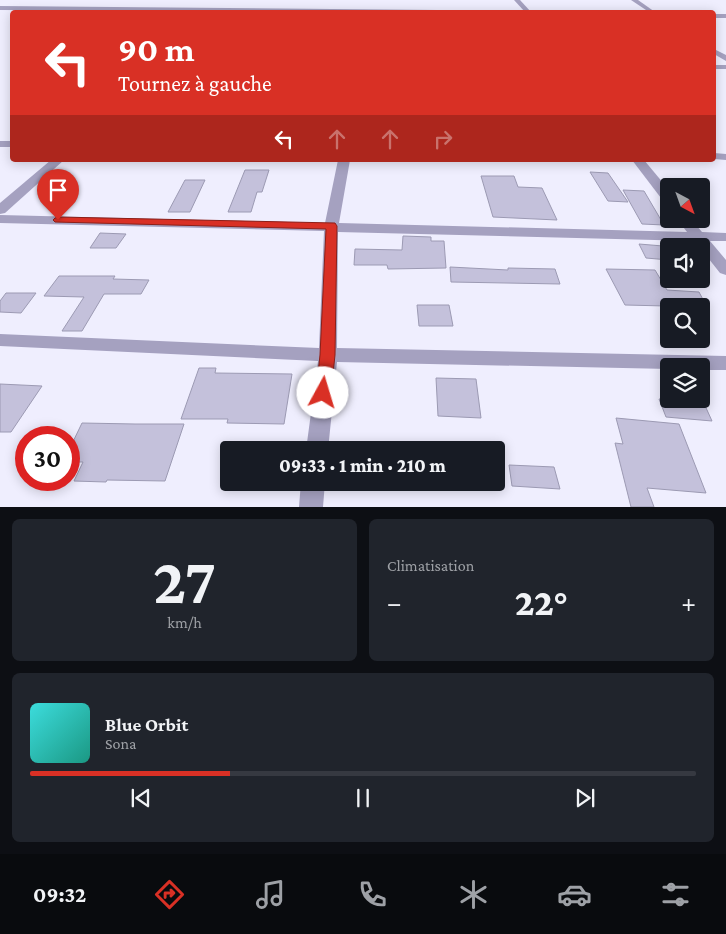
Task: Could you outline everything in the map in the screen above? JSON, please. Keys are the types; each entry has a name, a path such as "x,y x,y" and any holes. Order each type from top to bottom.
{"street":[{"path":"71,8 84,0"},
{"path":"0,8 136,10 154,0"},
{"path":"214,10 226,0"},
{"path":"517,0 526,10"},
{"path":"634,0 649,10"},
{"path":"296,10 371,10"},
{"path":"0,210 56,162"},
{"path":"318,441 328,355 331,226 344,162"},
{"path":"640,162 660,188"},
{"path":"0,218 726,237"},
{"path":"691,228 726,270"},
{"path":"0,340 328,355 726,363"},
{"path":"311,506 312,491"}],"building":[{"path":"245,170 269,170 262,192 257,192 251,212 228,212"},
{"path":"590,172 608,173 628,202 608,201"},
{"path":"481,176 514,176 518,187 542,188 557,220 493,217"},
{"path":"185,180 205,180 190,212 168,212"},
{"path":"623,190 644,191 660,218 660,225 642,224"},
{"path":"100,233 126,234 116,248 90,248"},
{"path":"403,236 431,237 431,241 444,241 446,268 388,269 387,265 354,265 355,249 402,250"},
{"path":"639,244 660,246 660,259 646,258"},
{"path":"450,267 508,270 508,268 555,269 560,284 451,282"},
{"path":"606,269 655,270 660,278 660,288 699,292 702,298 660,298 660,306 625,305"},
{"path":"59,276 115,276 113,279 149,280 141,294 104,294 82,331 62,331 84,297 44,296"},
{"path":"6,293 36,293 21,313 0,312 0,301"},
{"path":"417,305 449,305 453,326 419,326"},
{"path":"199,368 216,368 215,373 292,374 284,424 227,423 228,419 181,419"},
{"path":"436,378 476,379 481,418 438,416"},
{"path":"0,384 42,386 11,432 0,432"},
{"path":"662,408 706,408 712,421 666,417"},
{"path":"616,418 679,424 706,493 647,488 654,507 631,507 615,443 623,444"},
{"path":"82,423 184,424 165,481 80,481 80,468 83,462 80,462 80,427"},
{"path":"509,465 554,467 560,489 512,486"}],"route":[{"path":"58,220 331,226 328,355 323,393"}]}
